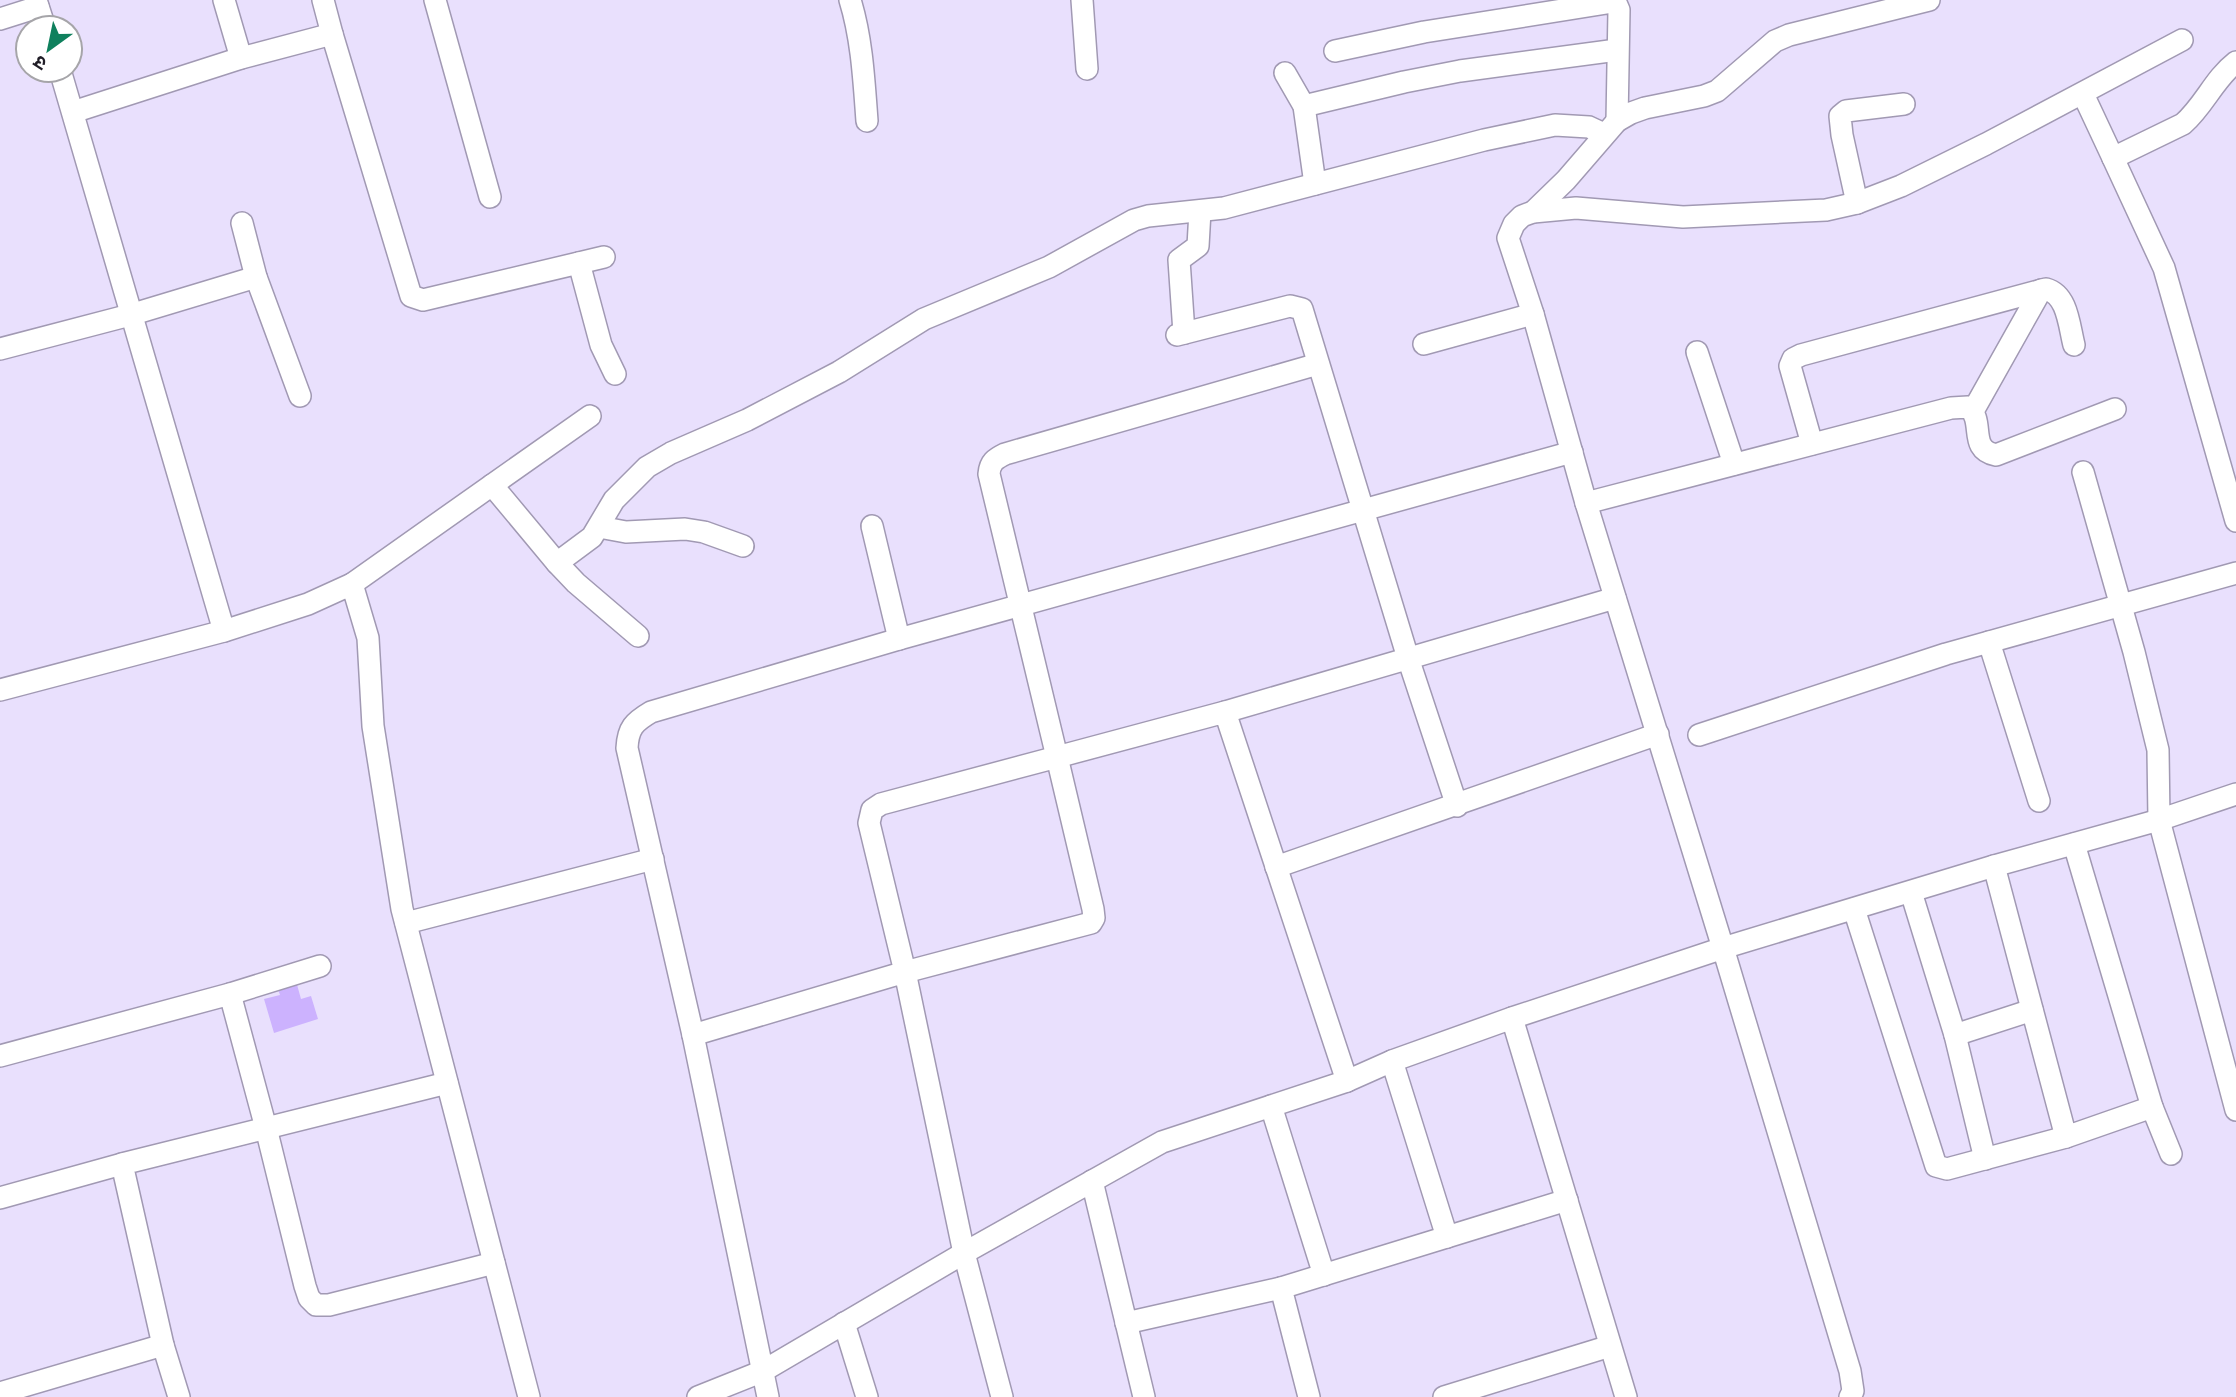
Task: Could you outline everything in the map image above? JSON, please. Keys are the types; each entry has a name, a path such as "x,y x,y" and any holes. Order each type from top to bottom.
{"street":[{"path":"224,0 241,58"},
{"path":"323,0 411,296 423,300 604,257"},
{"path":"435,0 490,197"},
{"path":"850,0 864,79 867,121"},
{"path":"1082,0 1087,69"},
{"path":"1532,212 1566,180 1611,128 1630,113 1717,91 1766,48 1788,35 1929,0"},
{"path":"1335,51 1424,32 1613,2 1619,10 1611,128"},
{"path":"0,19 37,3"},
{"path":"73,112 241,58 332,34"},
{"path":"1850,1397 1853,1391 1850,1371 1508,238 1514,224 1522,216 1532,212 1576,208 1683,217 1826,210 1857,203 1901,186 2083,94 2182,40"},
{"path":"1304,106 1460,71 1617,50"},
{"path":"2113,158 2192,117 2222,74 2236,62"},
{"path":"1285,73 1304,106 1315,184"},
{"path":"64,84 224,631"},
{"path":"2083,94 2164,268 2236,521"},
{"path":"1857,203 1840,116 1846,111 1904,104"},
{"path":"557,563 592,537 614,500 647,467 671,453 747,420 827,378 924,319 1049,267 1135,220 1148,216 1224,208 1485,140 1555,125 1611,128"},
{"path":"1200,211 1198,246 1179,260 1181,334 1296,306 1302,309 1408,658 1457,806"},
{"path":"242,223 256,276 300,396"},
{"path":"579,263 601,345 615,374"},
{"path":"0,349 130,315 256,276"},
{"path":"1973,411 2041,290"},
{"path":"1811,444 1791,375 1790,366 1793,359 1801,355 2041,290 2052,290 2062,301 2074,345"},
{"path":"1424,344 1533,314"},
{"path":"1697,352 1734,464"},
{"path":"692,1035 905,972 1091,923 1094,918 1093,909 989,466 995,459 1318,364"},
{"path":"1586,503 1951,408 1968,407 1973,411 1982,448 1987,453 1996,455 2115,408"},
{"path":"0,690 224,631 308,604 352,584 590,416"},
{"path":"768,1397 692,1035 627,748 628,731 635,722 651,712 899,639 1572,452"},
{"path":"2083,472 2158,750 2160,820 2236,1110"},
{"path":"492,485 576,583 638,636"},
{"path":"872,526 899,639"},
{"path":"599,527 626,532 685,528 743,546"},
{"path":"1699,735 1989,642 2236,573"},
{"path":"352,584 368,638 373,726 406,923 528,1397"},
{"path":"1002,1397 964,1252 905,972 869,823 872,810 881,804 1225,712 1615,598"},
{"path":"1989,642 2039,801"},
{"path":"1225,712 1347,1081"},
{"path":"1276,867 1658,734"},
{"path":"698,1397 763,1371 964,1252 1162,1142 1347,1081 1392,1060 1723,948 2235,796"},
{"path":"2074,844 2152,1107 2171,1154"},
{"path":"406,923 653,859"},
{"path":"1994,866 2066,1137"},
{"path":"1911,892 1955,1035 1985,1159"},
{"path":"1854,909 1932,1161 1936,1166 1947,1169 2066,1137 2152,1107"},
{"path":"0,1056 230,994 320,966"},
{"path":"230,994 309,1298 316,1305 330,1306 494,1263"},
{"path":"1955,1035 2032,1010"},
{"path":"1512,1018 1626,1397"},
{"path":"1392,1060 1447,1237"},
{"path":"0,1198 122,1164 447,1083"},
{"path":"1271,1106 1324,1275"},
{"path":"122,1164 163,1345 179,1397"},
{"path":"1092,1181 1144,1397"},
{"path":"1126,1323 1281,1288 1566,1200"},
{"path":"1281,1288 1309,1397"},
{"path":"844,1323 867,1397"},
{"path":"0,1394 163,1345"},
{"path":"1444,1397 1611,1346"}],"building":[{"path":"296,981 301,999 311,996 318,1019 274,1033 264,999 280,995 277,986"}]}
